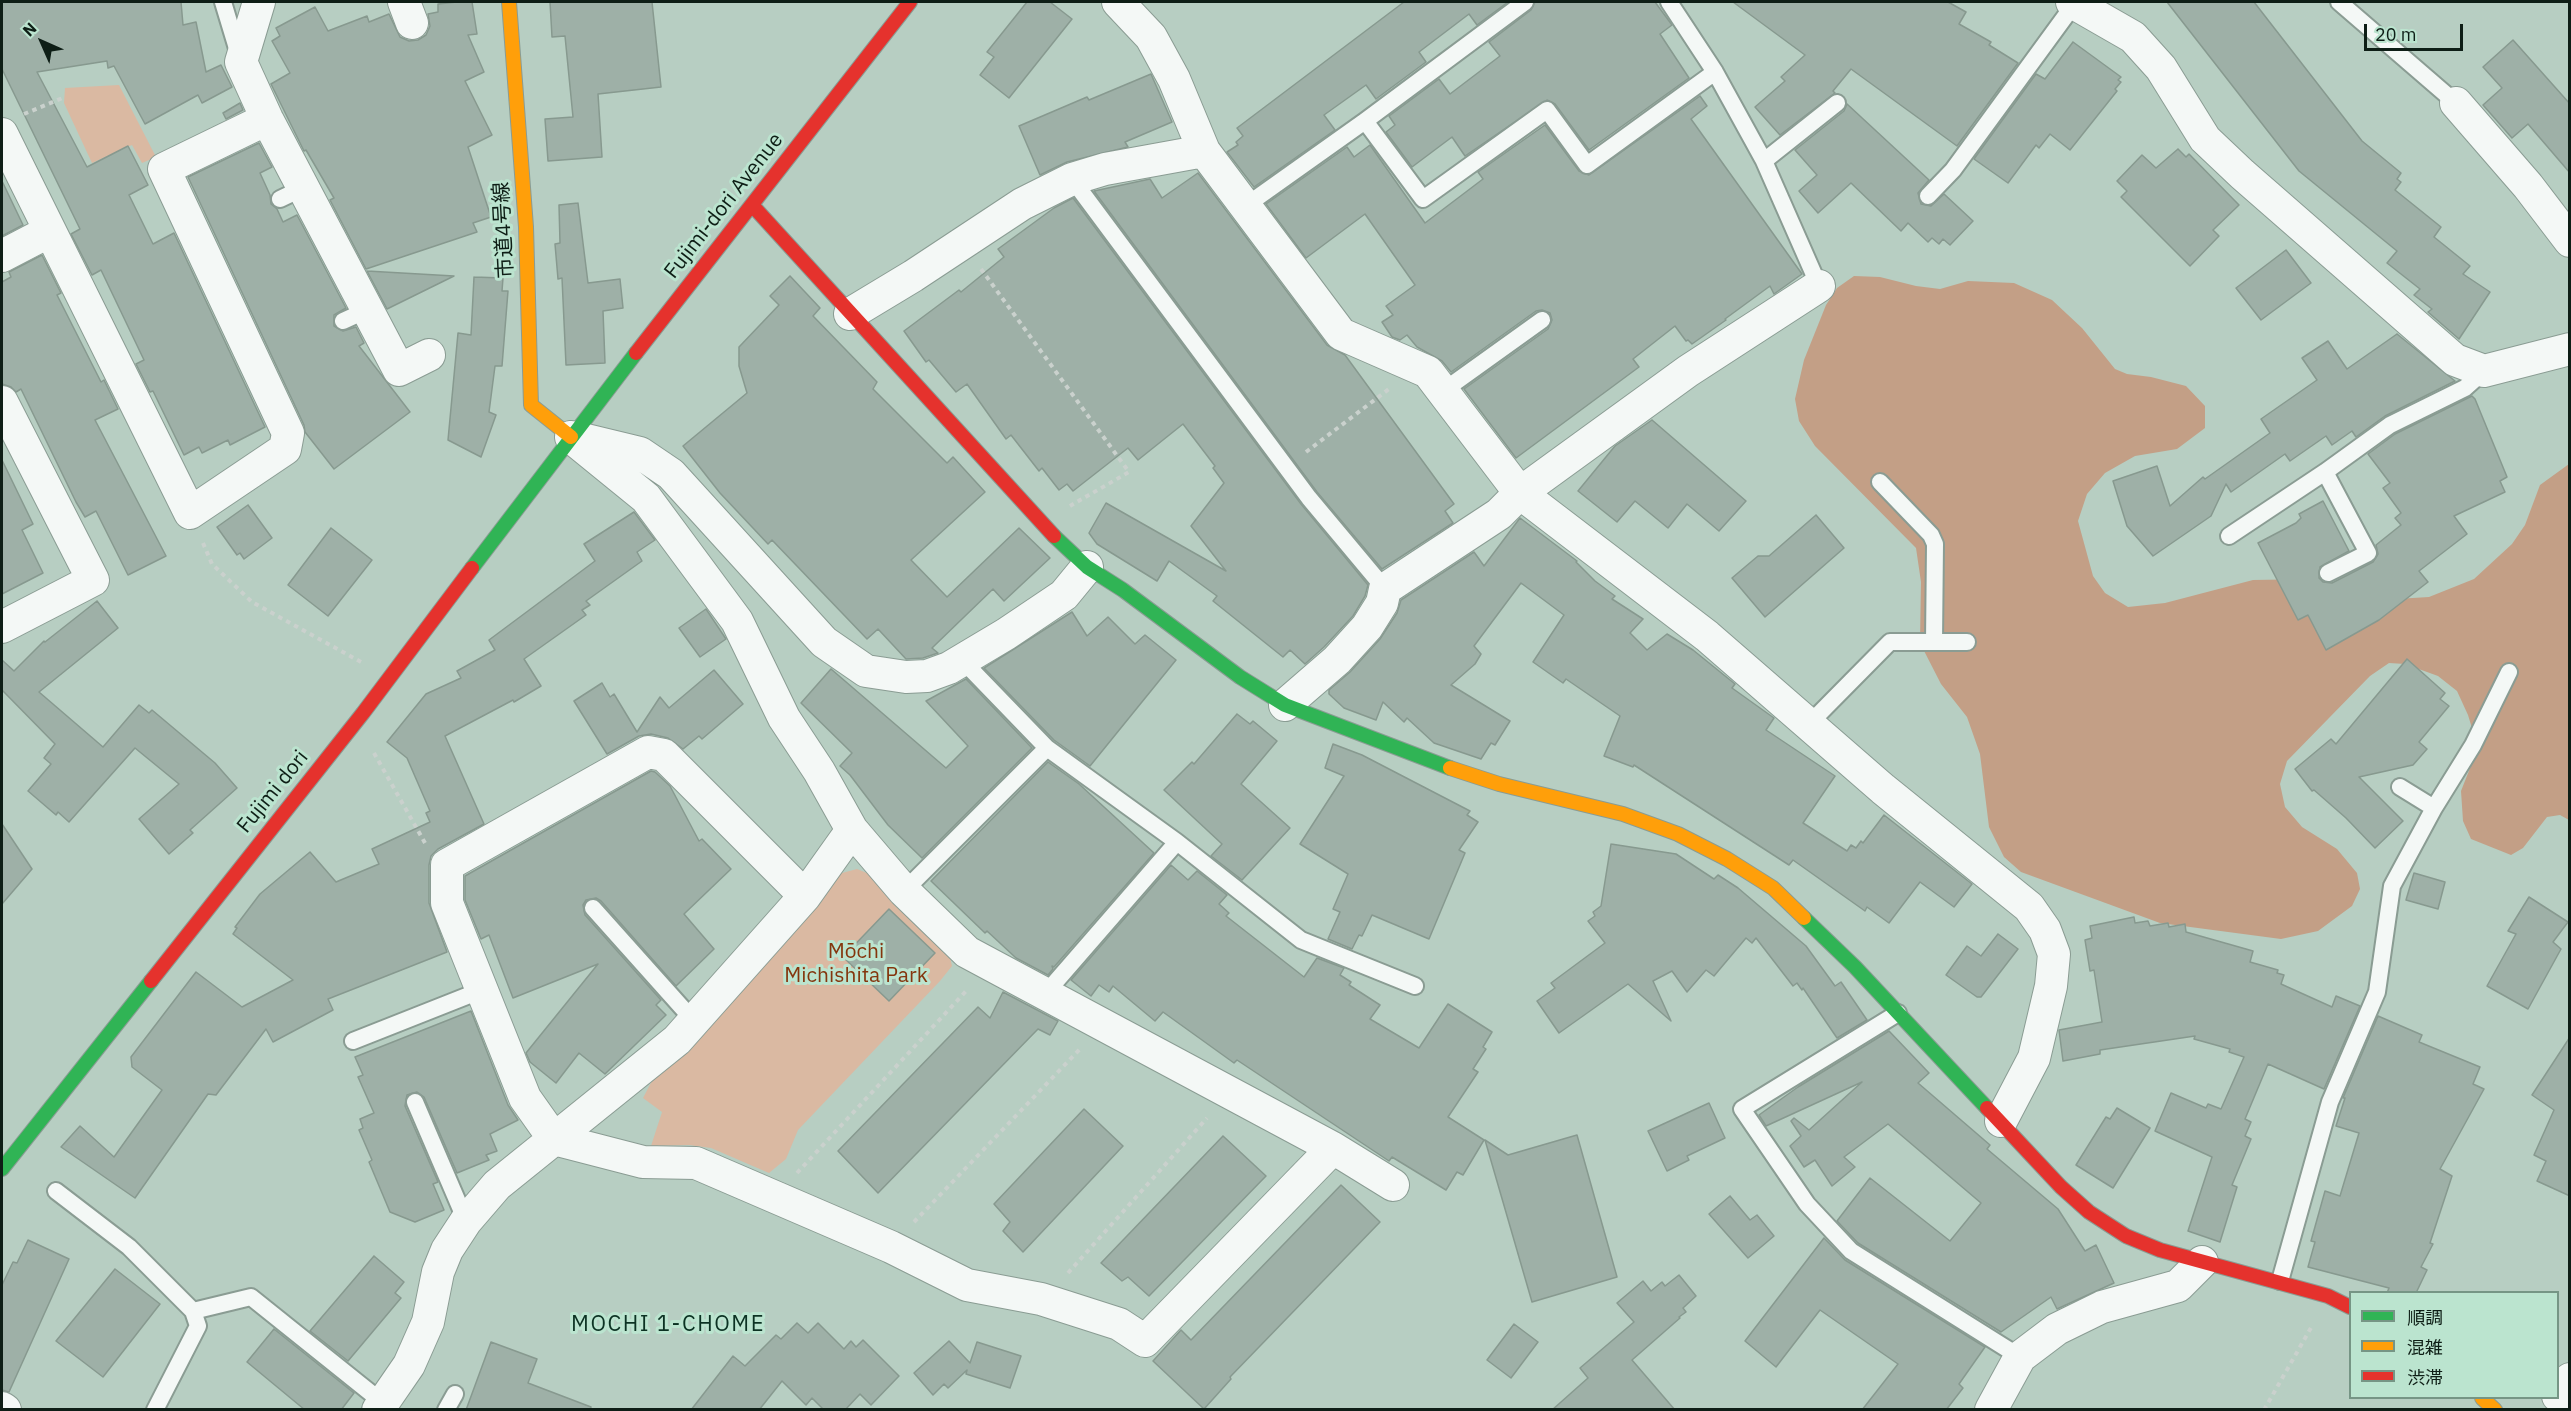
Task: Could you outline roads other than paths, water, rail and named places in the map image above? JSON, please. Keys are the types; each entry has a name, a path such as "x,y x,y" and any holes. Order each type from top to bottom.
{"street":[{"path":"259,2 241,62 267,119 292,193 355,316 399,370 429,355"},
{"name":"市道4号線","path":"509,2 526,227 531,405 571,437"},
{"name":"Fujimi-dori Avenue","path":"571,437 910,2"},
{"path":"1118,2 1151,37 1174,79 1204,151 1341,334 1428,372 1521,493 1707,636 1892,796 2029,907 2045,930 2054,954 2051,986 2034,1058 2001,1121"},
{"path":"2073,2 2133,37 2161,68 2205,138 2242,174 2455,360 2484,371 2570,349"},
{"path":"2456,103 2528,186 2570,241"},
{"path":"12,124 50,231 190,513 285,449 288,433 164,169 267,119"},
{"path":"850,314 1022,204 1072,179 1105,169 1204,151"},
{"path":"752,205 1040,523 1087,567 1123,590 1240,677 1285,705 1433,763 1499,784 1623,814 1678,834 1727,859 1773,888 1855,967 2061,1187 2089,1212 2126,1236 2160,1250 2280,1281 2328,1296 2349,1307"},
{"path":"2,256 50,231"},
{"path":"1285,705 1337,660 1367,627 1382,603 1385,589 1499,514 1521,493 1688,371 1819,286"},
{"path":"2,402 93,580 2,627"},
{"path":"571,437 640,453 671,474 824,642 866,671 906,677 927,676 962,660 1064,595 1087,567"},
{"path":"571,437 646,498 737,621 784,718 819,771 852,830 904,891 967,952 1333,1148 1393,1185"},
{"name":"Fujimi dori","path":"4,1161 363,713 571,437"},
{"path":"805,896 664,754 648,752 447,865 447,903 525,1098 554,1139 644,1162 696,1163 891,1247 968,1285 1041,1299 1119,1324 1146,1341 1333,1148"},
{"path":"384,1408 409,1365 428,1322 438,1272 447,1250 466,1221 497,1185 677,1040 805,896 852,830"},
{"path":"1991,1410 2020,1357 2057,1329 2102,1307 2178,1286 2202,1262"},
{"path":"2559,1394 2570,1379"},
{"path":"2483,1399 2495,1410"}],"lane":[{"path":"223,2 241,62"},
{"path":"1244,207 1365,121 1525,2"},
{"path":"1669,2 1715,72 1764,161 1819,286"},
{"path":"1928,196 1953,170 2073,2"},
{"path":"2339,2 2456,103"},
{"path":"1365,121 1423,199 1547,110 1587,165 1715,72"},
{"path":"1764,161 1837,103"},
{"path":"1072,179 1309,498 1385,589"},
{"path":"1443,391 1542,320"},
{"path":"2229,536 2390,425 2465,388 2484,371"},
{"path":"2325,472 2368,553 2328,573"},
{"path":"1880,482 1931,535 1935,544 1934,642"},
{"path":"1809,724 1890,642 1967,642"},
{"path":"962,660 1047,748 1176,842 1301,940 1416,986"},
{"path":"2280,1281 2330,1102 2377,992 2392,886 2434,808 2473,745 2509,672"},
{"path":"904,891 1047,748"},
{"path":"2400,787 2434,808"},
{"path":"1046,994 1176,842"},
{"path":"593,908 694,1021"},
{"path":"353,1041 482,990"},
{"path":"1898,1014 1742,1109 1807,1204 1851,1251 1908,1289 2020,1357"},
{"path":"415,1102 466,1221"},
{"path":"56,1191 129,1247 193,1311 198,1326 155,1410"},
{"path":"193,1311 251,1297 384,1408"},
{"path":"446,1410 455,1394"}],"district":[{"name":"MOCHI 1-CHOME","path":"668,1325"}],"park label":[{"name":"Mōchi Michishita Park","path":"856,964"}]}
